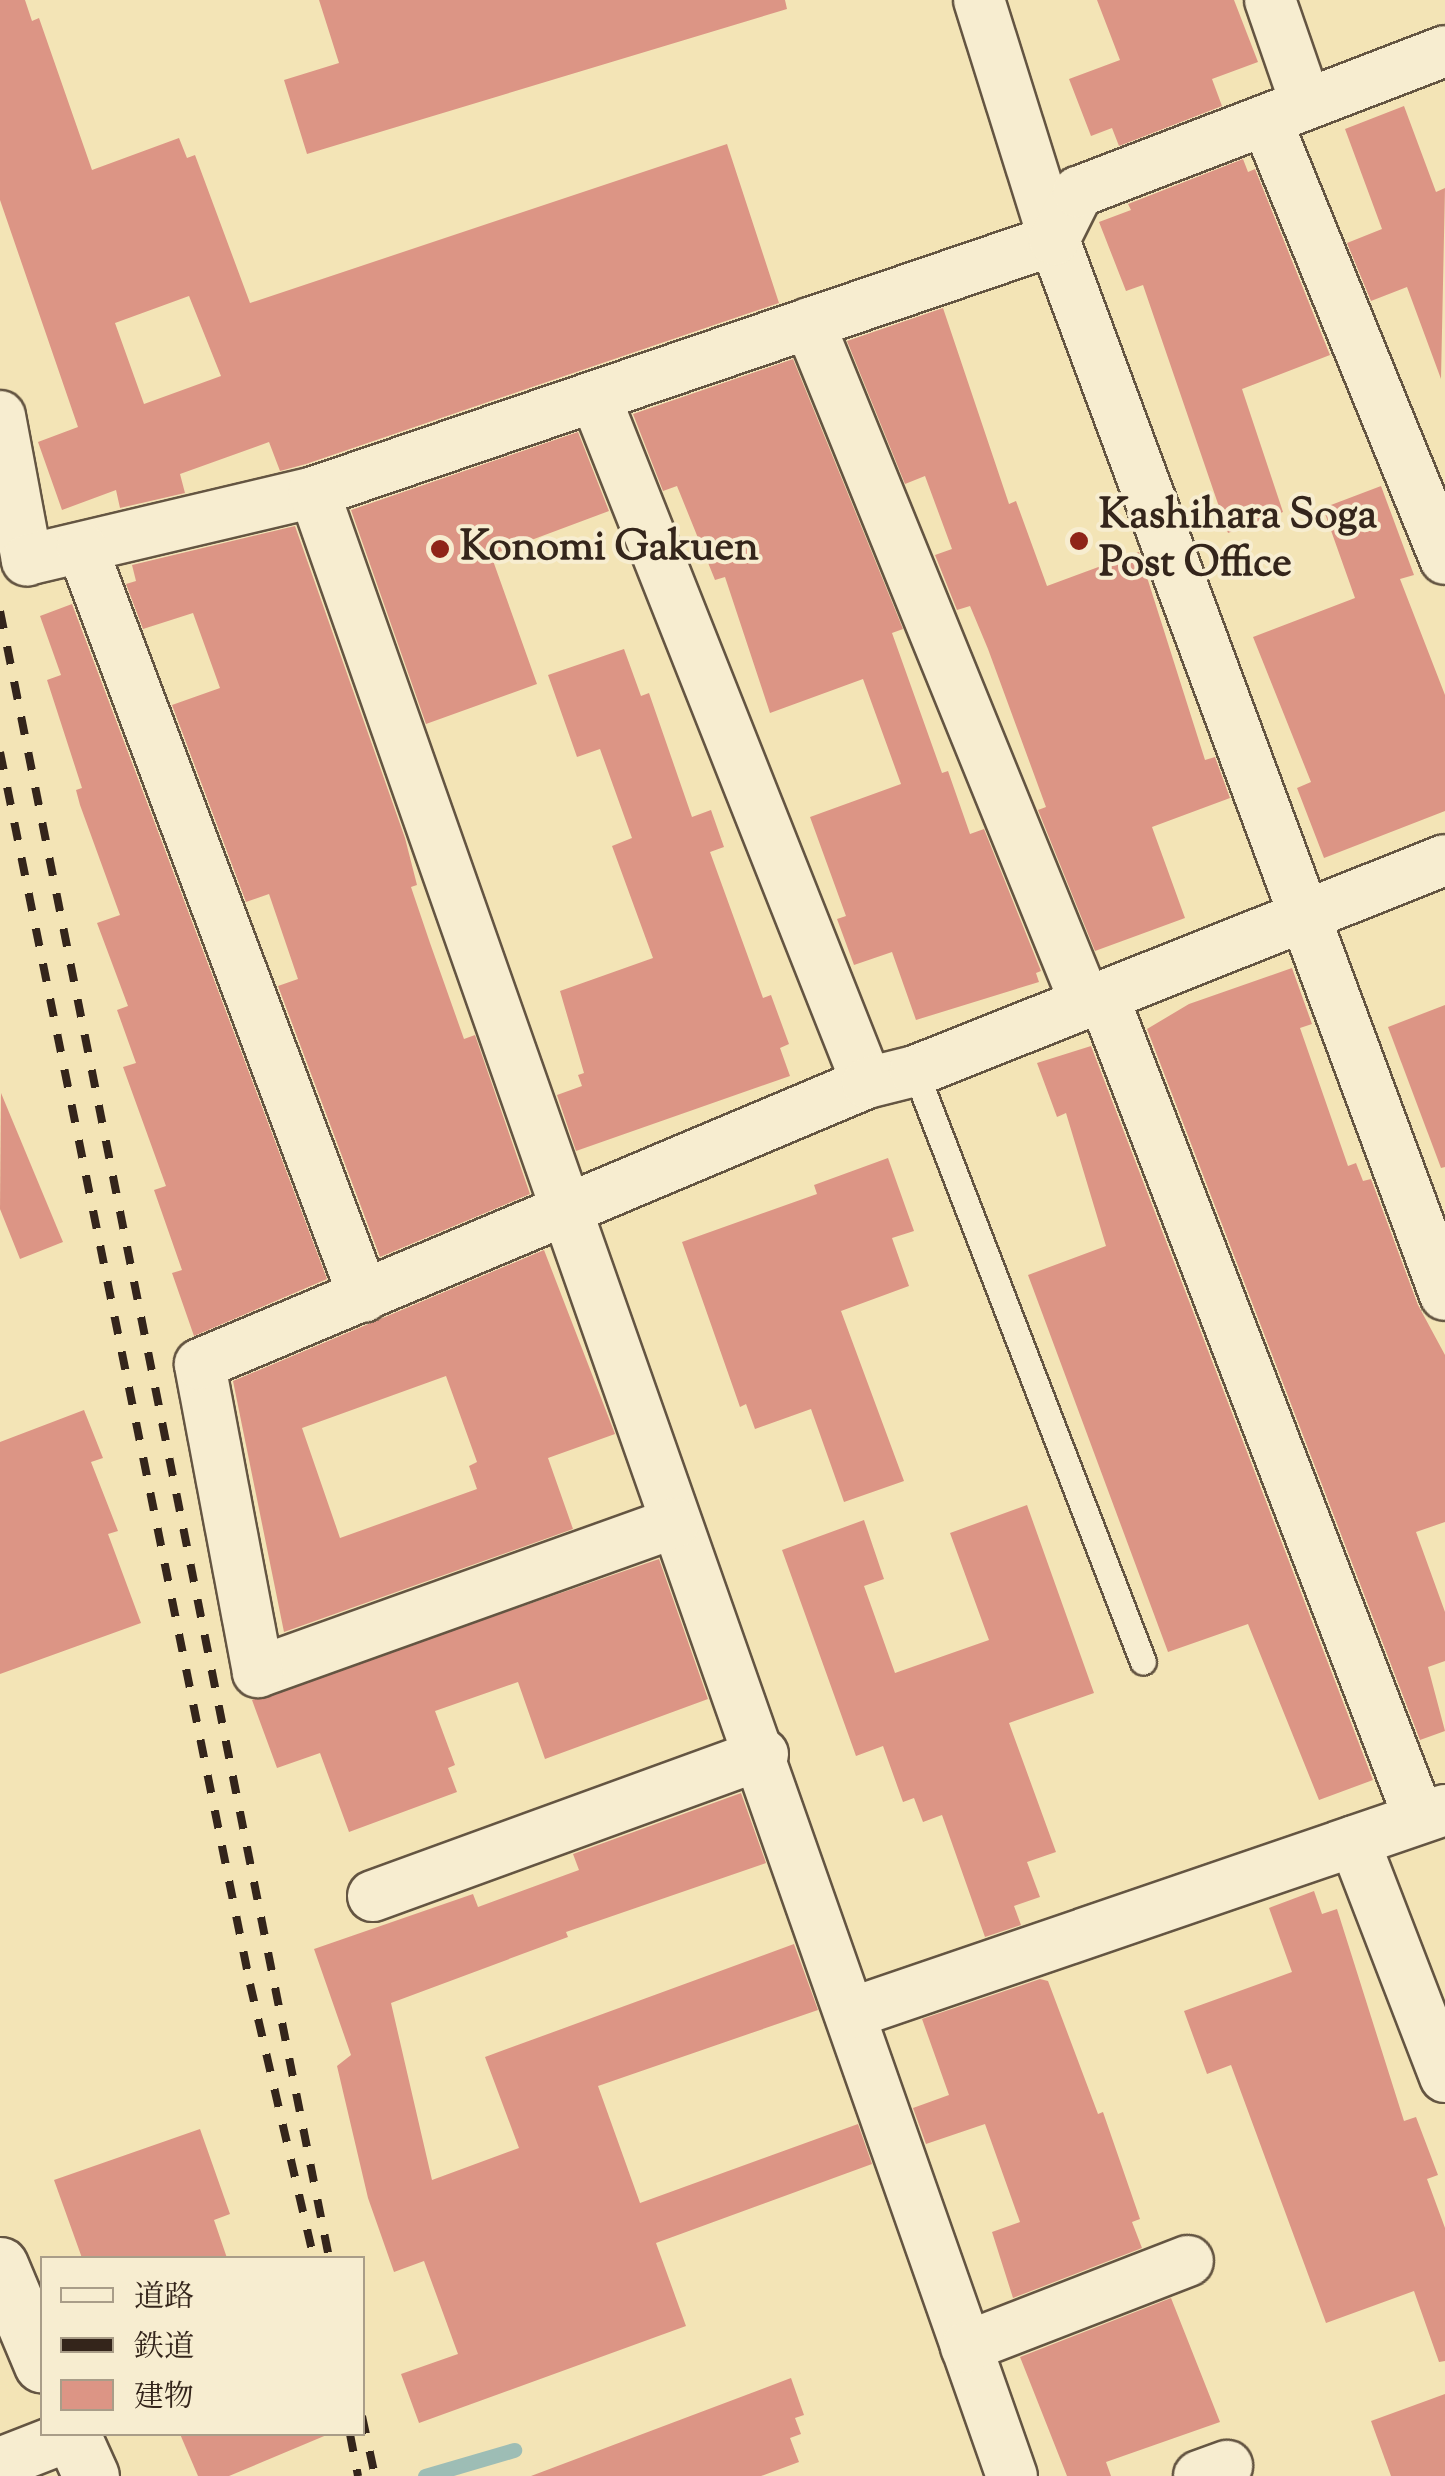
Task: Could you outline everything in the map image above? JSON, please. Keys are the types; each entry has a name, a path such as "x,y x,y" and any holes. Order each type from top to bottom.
{"street":[{"path":"979,0 1054,240 1308,912 1445,1295"},
{"path":"1270,0 1286,112 1445,558"},
{"path":"0,416 27,560 314,492 1054,240 1078,192 1445,51"},
{"path":"809,324 1432,1814 852,2013"},
{"path":"594,397 867,1083"},
{"path":"314,492 571,1212 674,1522 763,1754 1012,2476"},
{"path":"82,548 364,1297"},
{"path":"674,1522 258,1672 200,1364 571,1212 867,1083 915,1071 1445,860"},
{"path":"373,1896 763,1754"},
{"path":"1354,1841 1445,2077"},
{"path":"966,2347 1188,2261"},
{"path":"0,2265 40,2360"},
{"path":"0,2463 78,2448"}],"lane":[{"path":"915,1071 1143,1662"}],"building":[{"path":"0,0 25,0 32,21 39,18 92,170 179,138 187,158 195,155 250,303 727,144 779,303 306,464 280,471 269,442 180,474 185,493 120,508 116,490 62,510 38,442 78,427 0,200","holes":["189,296 221,376 144,404 115,323"]},
{"path":"319,0 785,0 787,9 307,154 284,80 339,63"},
{"path":"1097,0 1234,0 1258,62 1212,79 1222,106 1119,146 1112,128 1091,136 1069,79 1120,60"},
{"path":"1404,106 1436,192 1445,188 1441,379 1407,287 1371,301 1347,243 1382,229 1345,129"},
{"path":"1243,159 1248,172 1255,169 1330,355 1242,389 1283,512 1228,533 1143,285 1126,291 1099,222 1131,210 1128,204"},
{"path":"943,308 1009,504 1016,501 1047,586 1139,552 1205,760 1215,757 1230,798 1152,827 1185,918 1095,951 1038,810 1046,807 988,649 970,606 957,610 935,555 952,549 925,476 905,484 847,341"},
{"path":"793,359 903,629 892,633 942,773 948,771 970,834 984,829 1041,971 1036,973 1039,982 916,1020 892,952 854,965 837,919 846,916 810,817 901,784 863,679 770,713 725,577 715,580 677,486 663,491 633,414"},
{"path":"578,432 609,511 491,555 537,684 426,724 351,510"},
{"path":"1381,486 1414,575 1400,579 1445,695 1445,811 1324,858 1297,788 1311,782 1253,637 1355,598 1323,508"},
{"path":"295,526 405,838 417,885 411,887 430,943 464,1039 475,1035 530,1194 380,1257 278,986 298,979 269,894 246,902 172,705 220,688 193,613 143,629 126,584 136,581 132,565"},
{"path":"72,604 327,1279 194,1336 172,1273 182,1270 154,1190 166,1186 123,1067 136,1063 117,1010 128,1006 97,923 120,915 80,805 76,790 82,788 47,680 61,675 40,616"},
{"path":"624,649 641,696 649,693 692,817 711,810 724,847 710,852 763,998 771,995 789,1044 780,1048 790,1076 576,1151 557,1095 582,1086 578,1075 584,1073 560,991 653,958 612,846 632,838 600,749 577,757 548,675"},
{"path":"1292,968 1312,1024 1300,1028 1348,1166 1356,1163 1363,1181 1371,1179 1418,1305 1445,1355 1445,1522 1416,1532 1445,1612 1445,1661 1428,1667 1445,1731 1420,1740 1147,1029 1189,1004"},
{"path":"1445,1005 1445,1167 1441,1168 1388,1027"},
{"path":"1091,1046 1373,1780 1319,1800 1248,1624 1168,1652 1028,1275 1106,1246 1066,1113 1057,1117 1037,1063"},
{"path":"1,1093 63,1242 20,1259 0,1209"},
{"path":"888,1158 914,1231 892,1238 909,1286 841,1311 904,1481 844,1502 811,1409 755,1429 746,1404 740,1407 682,1242 817,1194 814,1185"},
{"path":"544,1250 615,1434 548,1458 573,1529 284,1632 233,1381","holes":["446,1376 477,1462 469,1466 477,1489 340,1538 302,1428"]},
{"path":"84,1410 103,1458 91,1462 118,1531 108,1534 141,1623 0,1674 0,1442"},
{"path":"1027,1505 1094,1693 1009,1723 1056,1852 1027,1862 1040,1897 1014,1906 1021,1925 985,1937 942,1815 923,1822 914,1798 903,1802 883,1746 856,1756 782,1550 864,1520 884,1579 864,1586 895,1673 989,1640 950,1533"},
{"path":"659,1559 708,1699 545,1759 518,1682 435,1711 455,1765 448,1768 457,1792 349,1832 320,1753 277,1768 252,1700"},
{"path":"741,1793 766,1863 566,1932 568,1937 391,2003 432,2180 519,2148 485,2057 794,1944 818,2010 598,2086 640,2203 858,2124 872,2164 656,2243 686,2326 419,2423 401,2374 458,2354 424,2261 394,2272 368,2198 337,2066 351,2055 314,1949 473,1894 478,1907 579,1870 573,1854"},
{"path":"1314,1891 1322,1914 1337,1909 1404,2121 1416,2117 1438,2175 1427,2179 1445,2228 1445,2361 1439,2362 1414,2291 1326,2323 1231,2065 1207,2074 1184,2011 1292,1972 1269,1908"},
{"path":"1040,1979 1048,1981 1098,2114 1103,2112 1140,2219 1132,2222 1142,2248 1013,2298 992,2232 1020,2222 985,2124 926,2144 913,2108 949,2095 922,2019"},
{"path":"200,2129 230,2214 214,2220 226,2256 81,2256 54,2180"},
{"path":"1171,2298 1220,2422 1106,2462 1111,2476 1067,2476 1020,2357"},
{"path":"791,2378 804,2415 795,2418 801,2434 790,2438 799,2462 761,2476 531,2476"},
{"path":"1445,2394 1445,2476 1391,2476 1371,2421"},
{"path":"181,2436 324,2436 229,2476 198,2476"}],"waterway":[{"path":"425,2476 514,2450"}],"railway":[{"path":"0,611 329,2256"},
{"path":"0,752 250,1984 314,2256"},
{"path":"365,2430 375,2476"},
{"path":"350,2436 358,2476"}],"place":[{"name":"Kashihara Soga Post Office","path":"1079,541"},
{"name":"Konomi Gakuen","path":"440,549"}]}
